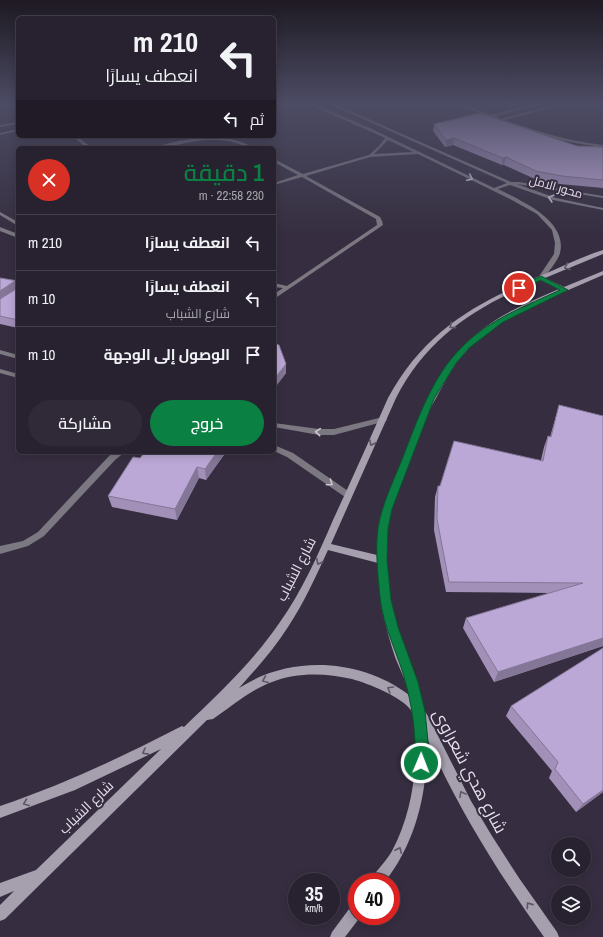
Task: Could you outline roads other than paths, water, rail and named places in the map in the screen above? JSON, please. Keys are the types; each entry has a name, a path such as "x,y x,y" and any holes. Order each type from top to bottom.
{"street":[{"path":"370,156 380,147"},
{"name":"محور الامل","path":"406,147 494,189 539,213 554,230 558,243 556,254 541,278"},
{"name":"محور الامل","path":"428,147 511,183 555,199 603,209"},
{"path":"276,183 370,156 417,152"},
{"path":"276,161 378,218 380,221 380,225 375,229 286,287 276,295"},
{"path":"494,189 511,183 603,197"},
{"path":"0,212 16,223"},
{"path":"0,229 16,235"},
{"name":"شارع الشباب","path":"0,914 234,686 261,656 284,626 300,599 326,546 392,398 402,379 419,356 444,332 477,308 541,278 603,252"},
{"path":"384,873 398,853 416,800 420,774 421,742 418,711 412,682 392,627 386,600 382,560 383,529 387,509 430,399 440,379 452,362 483,332 520,310 603,274"},
{"path":"541,278 565,290"},
{"path":"276,285 286,287"},
{"path":"0,352 16,356"},
{"path":"0,371 16,375"},
{"path":"276,425 319,432 334,432 383,419"},
{"path":"276,449 290,454 348,496"},
{"path":"0,550 25,544 41,534 112,455"},
{"path":"326,546 382,560"},
{"name":"شارع هدي شعراوى","path":"192,726 257,684 276,676 296,671 316,669 337,670 380,684 400,696 418,711 478,826 520,892 552,937"},
{"path":"0,812 80,782 138,755 192,726"},
{"path":"0,890 40,874"},
{"path":"338,937 348,923"}]}
